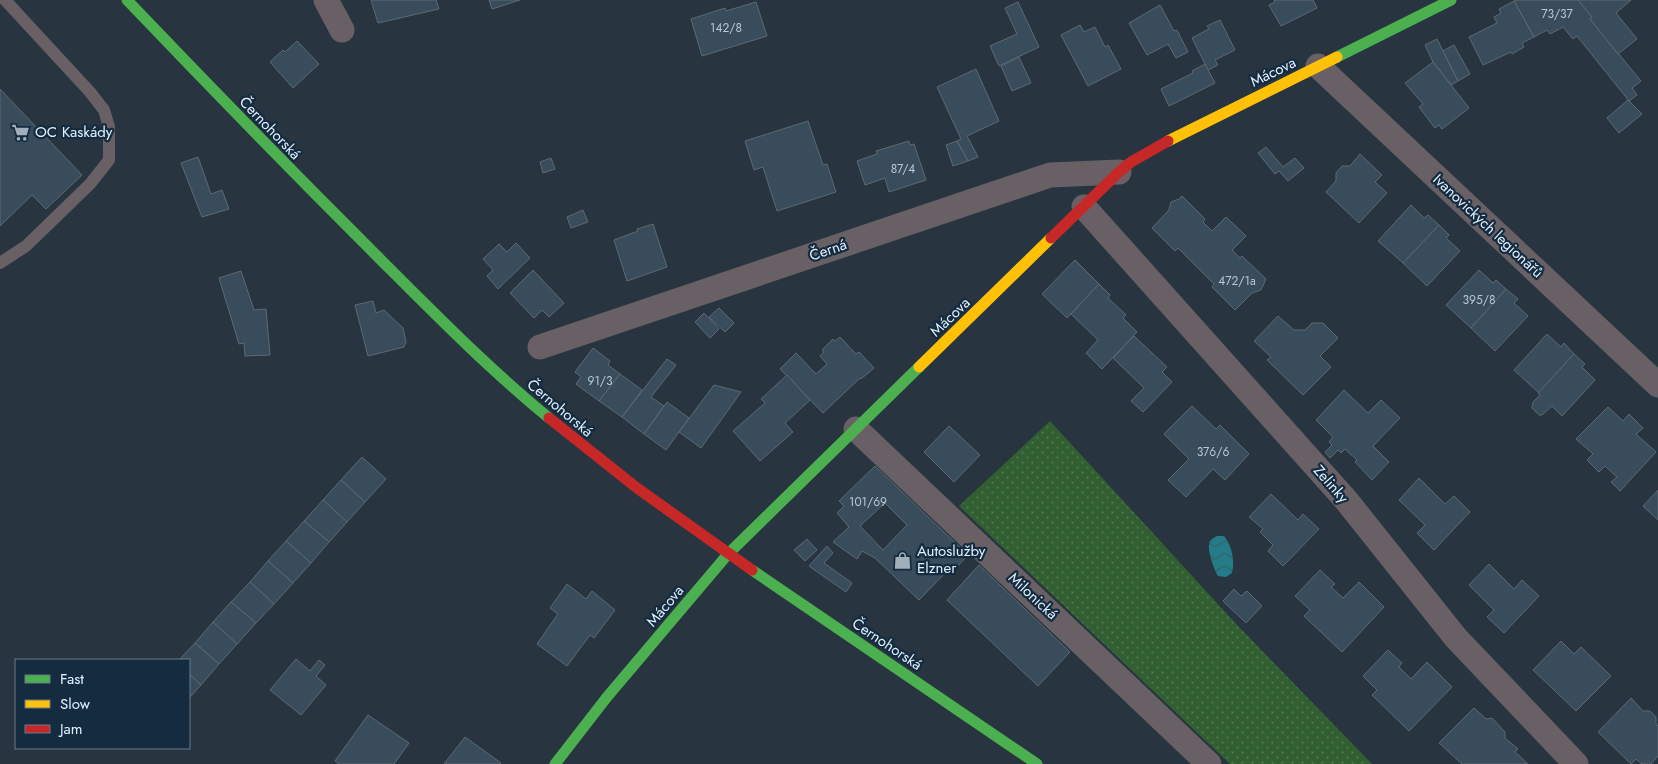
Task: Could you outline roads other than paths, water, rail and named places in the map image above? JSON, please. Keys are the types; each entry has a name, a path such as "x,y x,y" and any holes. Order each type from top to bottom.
{"street":[{"name":"Černohorská","path":"127,0 266,146 491,368 588,450 728,554 1037,764"},
{"path":"326,0 342,30"},
{"name":"Mácova","path":"555,764 607,697 728,554 1119,172 1131,162 1172,139 1451,0"},
{"name":"Ivanovických legionářů","path":"1318,66 1658,385"},
{"name":"Černá","path":"540,347 1050,174 1119,172"},
{"name":"Zelinky","path":"1084,207 1346,500 1456,638 1576,764"},
{"name":"Milonická","path":"856,429 1209,764"}],"lane":[{"path":"0,263 26,246 90,184 109,160 109,128 104,110 90,92 5,0"}],"water":[{"path":"1217,536 1224,536 1232,554 1232,573 1226,577 1218,576 1210,554 1210,541"}],"place":[{"name":"OC Kaskády","path":"21,132"},
{"name":"Autoslužby Elzner","path":"903,560"}]}
